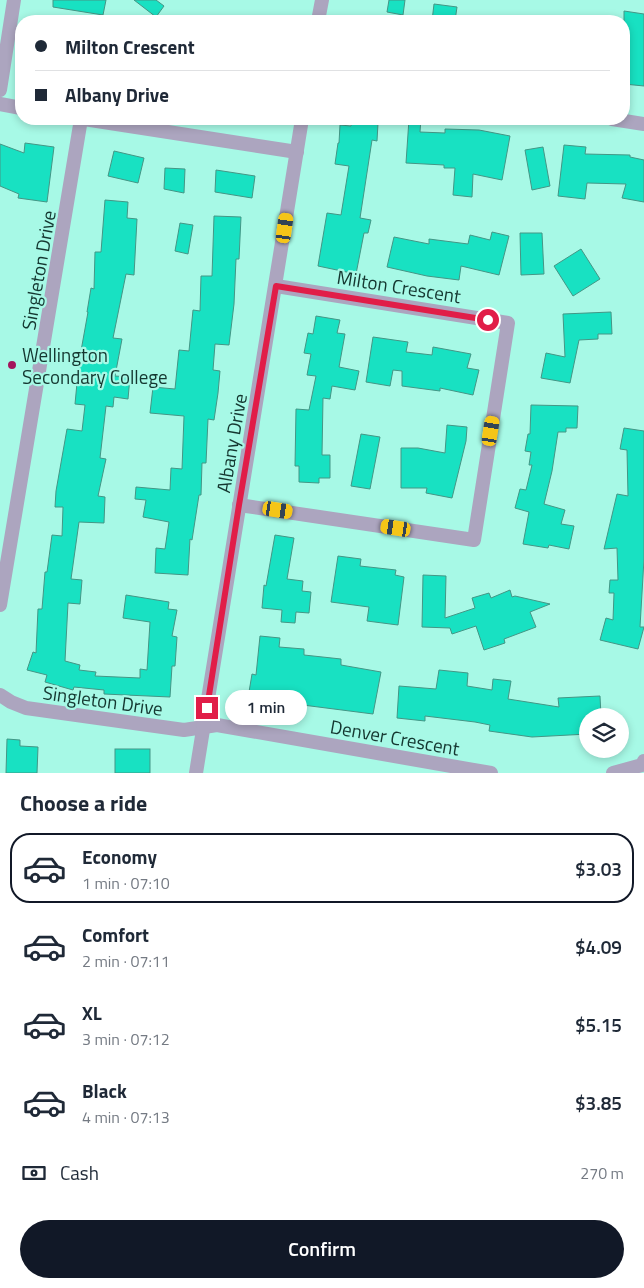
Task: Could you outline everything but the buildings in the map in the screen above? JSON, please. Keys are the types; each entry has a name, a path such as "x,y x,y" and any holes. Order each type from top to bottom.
{"street":[{"path":"0,90 14,0"},
{"path":"319,15 322,0"},
{"path":"0,104 15,107"},
{"path":"630,122 644,124"},
{"name":"Singleton Drive","path":"0,605 82,125"},
{"path":"122,125 297,152"},
{"name":"Albany Drive","path":"196,773 301,125"},
{"name":"Milton Crescent","path":"239,505 474,540 508,323 276,286"},
{"name":"Singleton Drive","path":"0,695 26,708 184,730 204,727"},
{"name":"Denver Crescent","path":"204,727 217,725 491,773"},
{"path":"614,773 643,765"}],"place":[{"name":"Wellington Secondary College","path":"12,365"}],"route":[{"path":"207,708 276,286 488,320"}]}
